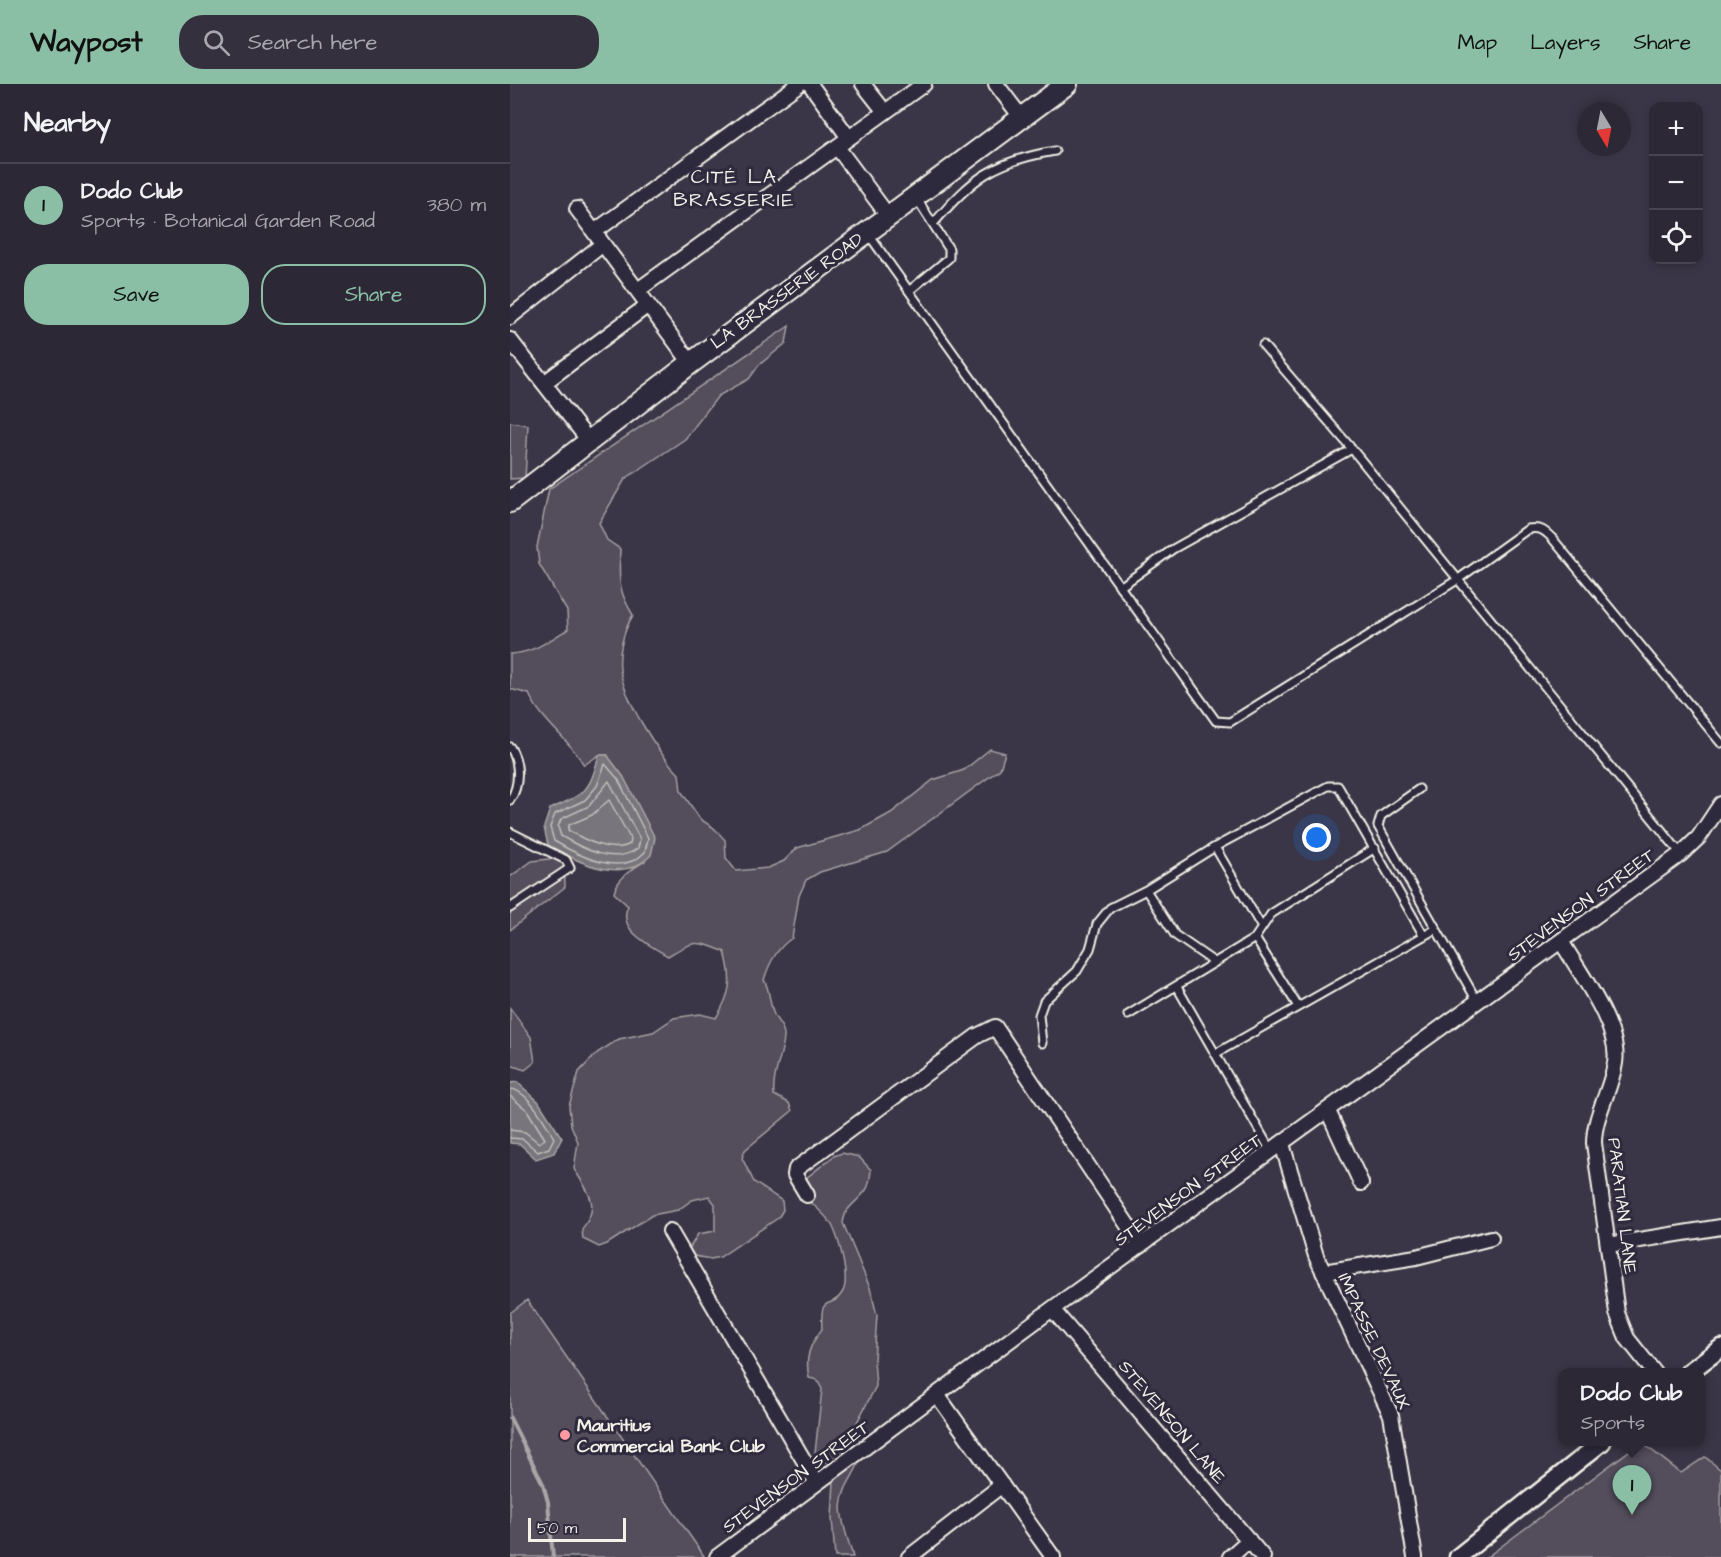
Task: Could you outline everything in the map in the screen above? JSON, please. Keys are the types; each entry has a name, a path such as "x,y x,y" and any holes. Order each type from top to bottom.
{"main road":[{"name":"LA BRASSERIE ROAD","path":"510,502 691,363 1067,84"}],"street":[{"path":"594,232 799,84"},
{"path":"810,84 849,138"},
{"path":"863,84 885,112"},
{"path":"996,84 1021,117"},
{"path":"638,290 885,112 915,87"},
{"path":"837,147 889,217"},
{"path":"577,209 691,363"},
{"path":"510,317 603,244"},
{"path":"544,383 648,305"},
{"path":"510,340 589,441"},
{"name":"STEVENSON STREET","path":"717,1557 1141,1245 1681,854 1700,837 1721,804"},
{"name":"PARATIAN LANE","path":"1561,941 1609,1025 1614,1041 1616,1060 1613,1074 1594,1127 1617,1313 1627,1338 1651,1368"},
{"path":"807,1195 795,1175 795,1169 977,1036 995,1028 1141,1245"},
{"path":"1328,1111 1361,1183"},
{"name":"IMPASSE DEVAUX","path":"1277,1148 1323,1272 1390,1415 1415,1557"},
{"path":"1608,1245 1721,1227"},
{"path":"670,1231 817,1484"},
{"path":"1323,1272 1416,1257 1491,1238"},
{"name":"STEVENSON LANE","path":"1052,1310 1263,1557"},
{"path":"1694,1368 1721,1348"},
{"path":"938,1395 1053,1557"},
{"path":"1458,1557 1597,1446"},
{"path":"909,1557 1002,1485"},
{"path":"1230,1557 1249,1540"}],"lane":[{"path":"933,224 958,195 981,174 1024,156 1055,151"},
{"path":"909,291 949,258 949,249 916,196"},
{"path":"867,232 1216,721 1230,722 1457,580 1528,529 1544,530 1721,743"},
{"path":"1263,345 1352,449 1681,854"},
{"path":"1120,587 1173,549 1352,449"},
{"path":"510,747 518,771 516,792 510,800"},
{"path":"1042,1043 1039,1015 1044,1001 1077,971 1090,949 1097,924 1110,908 1146,890 1215,847 1328,786 1338,786 1424,936"},
{"path":"1419,789 1381,816 1378,826 1478,1002"},
{"path":"510,832 566,860 570,868 510,909"},
{"path":"1215,847 1261,926"},
{"path":"1128,1015 1255,938 1271,914 1375,848"},
{"path":"1146,890 1175,935 1214,962"},
{"path":"1215,1054 1297,1005 1436,929"},
{"path":"1255,938 1297,1005"},
{"path":"1177,987 1215,1054 1277,1148"}],"shaded area":[{"path":"789,326 786,343 759,365 749,379 718,396 685,439 625,479 599,523 607,540 620,549 620,583 624,598 633,615 622,641 620,669 635,710 652,740 679,774 681,791 700,819 714,828 725,840 726,858 736,871 768,868 784,861 797,848 860,830 891,813 933,780 964,770 990,749 1005,753 1000,769 887,852 820,872 806,880 799,896 792,938 774,956 764,980 773,1012 784,1034 774,1080 774,1095 789,1103 792,1111 745,1150 742,1158 754,1182 782,1201 783,1210 778,1218 720,1257 711,1259 694,1256 689,1249 698,1234 715,1231 715,1204 709,1196 692,1200 678,1210 652,1215 599,1247 583,1239 582,1229 588,1221 592,1206 588,1192 574,1169 578,1142 571,1125 569,1106 579,1072 597,1053 619,1039 653,1032 674,1018 700,1014 716,1018 728,994 729,971 725,952 708,945 696,944 684,947 668,956 631,930 626,915 628,906 614,893 622,878 645,861 608,755 599,755 584,765 534,704 529,694 510,689 510,654 533,649 568,629 567,611 539,564 537,547 549,489"},
{"path":"510,422 528,425 525,478 510,479"},
{"path":"557,858 564,862 565,887 510,930 510,877 532,861"},
{"path":"510,1008 531,1037 535,1062 525,1070 510,1065"},
{"path":"842,1153 859,1157 871,1170 867,1188 846,1212 843,1223 870,1288 877,1315 874,1360 876,1386 854,1428 860,1441 860,1461 847,1486 841,1507 853,1557 835,1557 832,1518 835,1463 819,1461 815,1453 822,1389 817,1380 809,1378 808,1364 811,1346 822,1329 824,1306 834,1301 842,1293 845,1269 841,1249 832,1225 799,1192 800,1183 834,1156"},
{"name":"Mauritius Commercial Bank Club","path":"527,1300 704,1556 510,1557 510,1313"},
{"path":"1636,1446 1646,1446 1681,1473 1705,1457 1721,1470 1721,1557 1487,1557"}],"water":[{"path":"599,755 607,755 623,776 655,838 651,855 640,864 627,869 600,868 548,845 544,827 550,809 579,795 589,785"},
{"path":"517,1082 538,1101 562,1138 554,1153 536,1159 520,1144 510,1143 510,1083"}],"waterway":[{"path":"510,1418 543,1484 548,1502 553,1557"}],"place":[{"name":"Mauritius Commercial Bank Club","path":"565,1435"},
{"name":"Dodo Club","path":"1632,1515"}],"district":[{"name":"CITÉ LA BRASSERIE","path":"734,188"}]}
